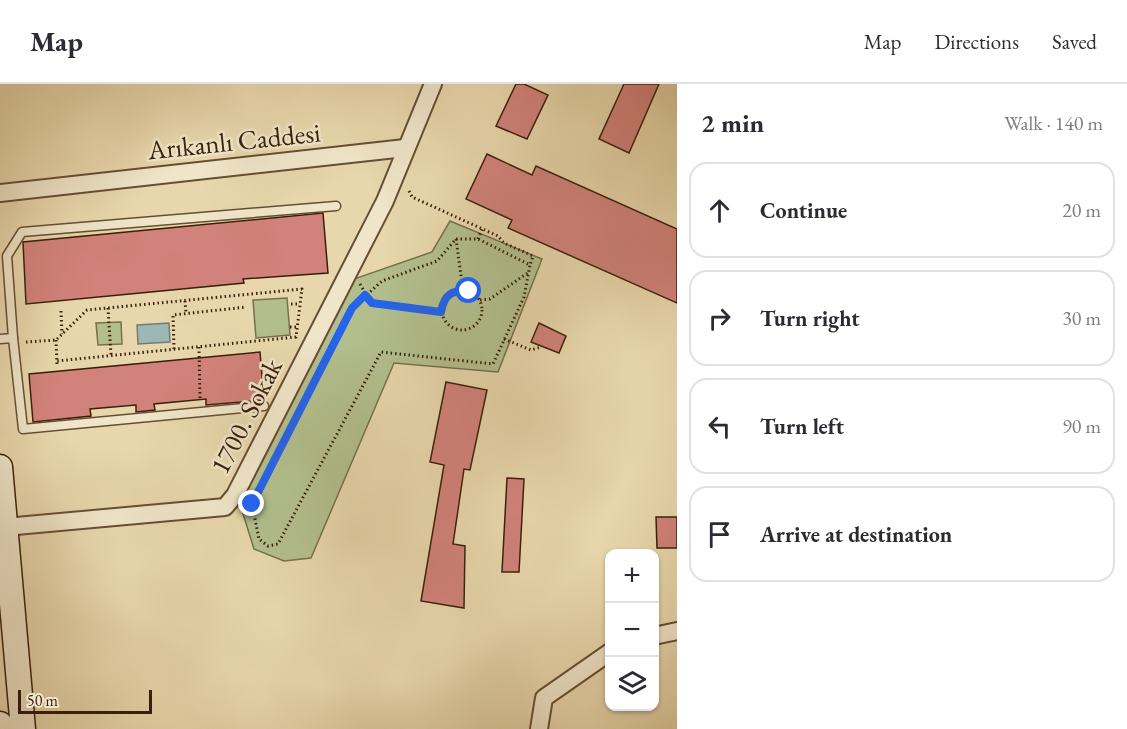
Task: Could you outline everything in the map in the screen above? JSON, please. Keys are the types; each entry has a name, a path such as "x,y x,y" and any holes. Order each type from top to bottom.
{"street":[{"path":"405,148 433,84"},
{"name":"1700. Sokak","path":"5,527 225,507 235,495 385,201 405,148"},
{"name":"Arıkanlı Caddesi","path":"0,193 405,148"},
{"path":"0,467 23,729"},
{"path":"659,635 677,631"},
{"path":"539,729 544,698 605,655"},
{"path":"0,724 0,729"}],"lane":[{"path":"264,406 23,429 13,338 8,256 22,232 336,206"},
{"path":"0,339 13,338"}],"path":[{"path":"397,172 412,197 498,236 504,243 533,256 524,297 493,364 381,352 278,544 268,546 259,539 252,504 352,308 382,281 437,261 456,239 478,239 530,265"},
{"path":"478,239 482,229"},
{"path":"456,239 463,290"},
{"path":"349,268 356,274 365,295 372,303 441,312"},
{"path":"480,300 490,298 529,272"},
{"path":"13,338 24,342 56,340 87,310 302,289 296,337 57,361"},
{"path":"463,290 469,291 480,300 481,317 475,326 465,331 454,329 445,323 441,312 443,302 449,294 463,290"},
{"path":"185,301 186,313"},
{"path":"291,304 300,304"},
{"path":"174,349 172,315 246,307"},
{"path":"108,308 111,356"},
{"path":"61,311 62,334"},
{"path":"290,327 298,327"},
{"path":"504,339 531,350 541,347"},
{"path":"56,340 57,366"},
{"path":"199,347 201,412"}],"green space":[{"path":"450,221 542,259 498,372 394,363 311,558 284,561 254,549 239,501 351,280 432,252"},
{"path":"287,298 290,335 256,338 253,300"},
{"path":"121,322 122,344 98,345 96,323"}],"water":[{"path":"169,323 170,342 138,344 137,325"}],"building":[{"path":"516,84 524,84 548,95 527,139 496,126"},
{"path":"624,84 659,84 629,153 599,139"},
{"path":"487,154 532,175 536,166 677,229 677,303 508,228 512,220 466,199"},
{"path":"323,213 328,273 243,279 244,283 26,304 23,242"},
{"path":"539,323 566,336 559,353 531,342"},
{"path":"260,352 264,400 206,405 206,399 154,404 155,410 136,412 136,405 90,409 91,416 33,422 29,374"},
{"path":"446,382 487,390 470,470 464,469 453,544 465,546 464,608 421,601 444,465 430,462"},
{"path":"507,478 524,479 519,572 502,572"},
{"path":"656,517 677,517 677,548 657,548"}],"route":[{"path":"252,504 352,308 365,295 372,303 441,312 443,302 449,294 458,290 469,291"}]}
